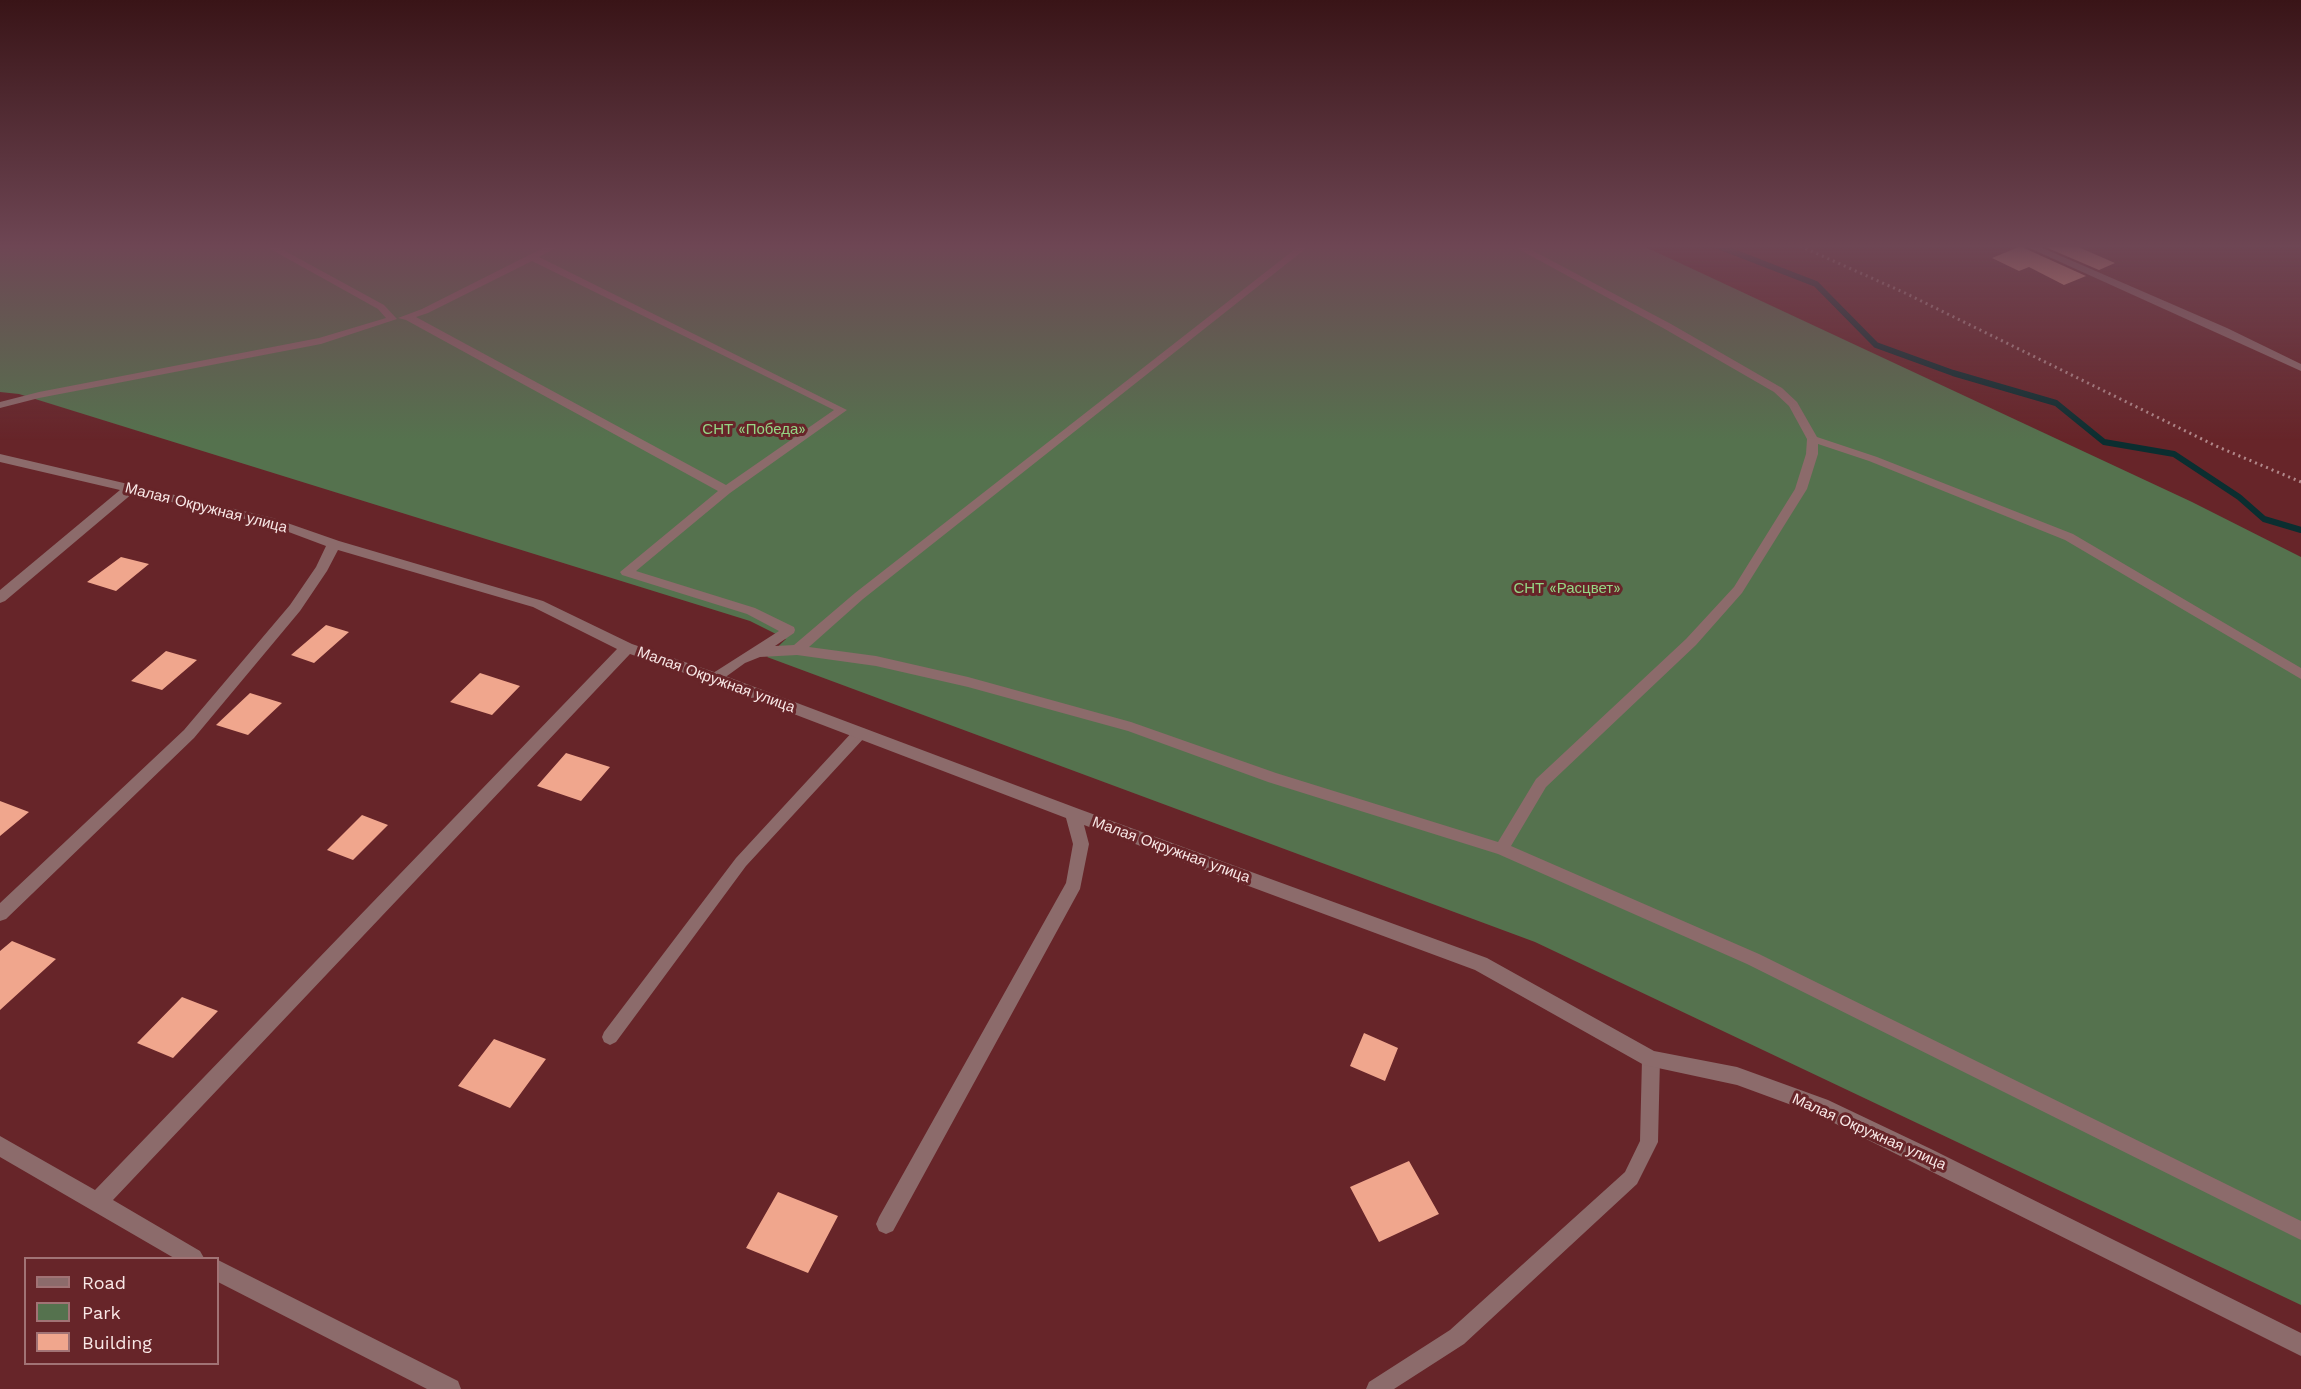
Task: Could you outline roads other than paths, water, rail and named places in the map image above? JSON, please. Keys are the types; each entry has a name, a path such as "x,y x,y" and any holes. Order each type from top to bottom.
{"street":[{"path":"2179,311 2301,368"},
{"name":"Малая Окружная улица","path":"0,458 273,522 334,544 538,604 627,648 715,678 1073,814 1481,964 1651,1059 1737,1076 1821,1107 1924,1156 2301,1345"},
{"path":"0,598 130,489"},
{"path":"0,914 189,734 295,608 322,568 334,544"},
{"path":"96,1203 627,648"},
{"path":"886,1224 1074,884 1082,844 1073,814"},
{"path":"0,1146 191,1257"},
{"path":"219,1272 450,1389"}],"lane":[{"path":"385,311 392,319"},
{"path":"0,405 39,395 331,338 426,311"},
{"path":"643,311 843,410 726,490 626,572 751,611 789,630 715,678"},
{"path":"797,650 858,596 1222,311"},
{"path":"1502,849 1541,783 1691,642 1738,590 1801,489 1812,454 1813,439 1794,404 1778,390 1639,311"},
{"path":"408,317 726,490"},
{"path":"1813,439 1873,459 2069,537 2301,675"},
{"path":"758,652 797,650 876,661 957,679 1131,727 1273,778 1502,849 1753,959 2301,1231"},
{"path":"610,1037 741,861 860,733"},
{"path":"1376,1389 1457,1337 1631,1178 1649,1142 1651,1059"}],"waterway":[{"path":"1842,311 1876,345 1953,373 2056,403 2104,442 2174,454 2239,497 2264,519 2301,530"}],"park label":[{"name":"СНТ «Победа»","path":"754,430"},
{"name":"СНТ «Расцвет»","path":"1567,589"}]}
